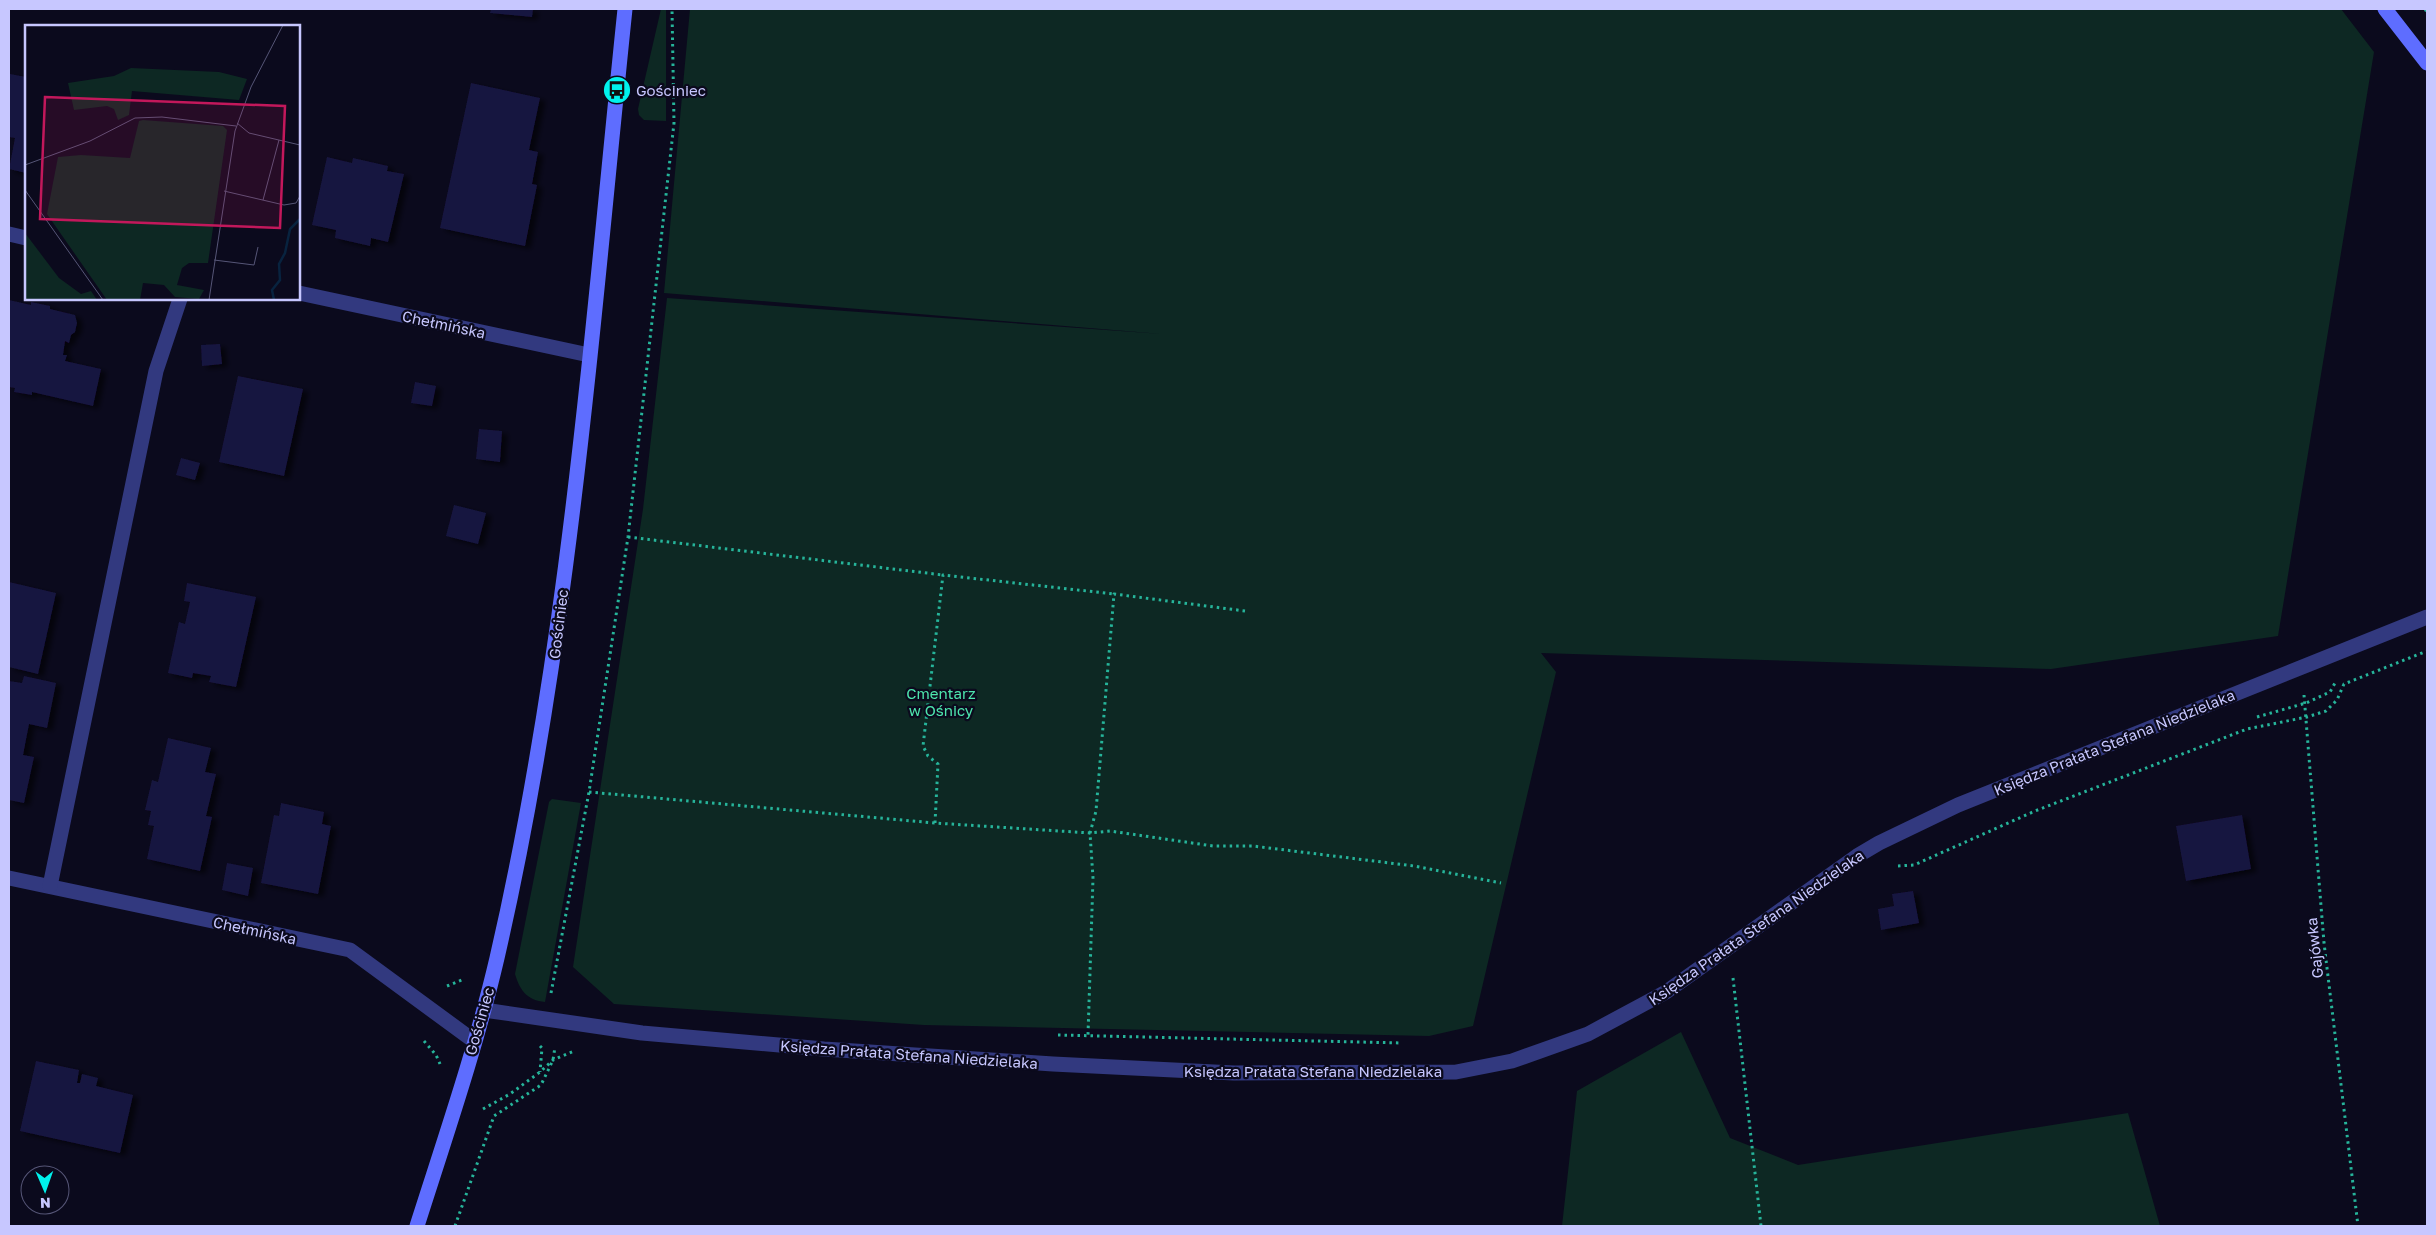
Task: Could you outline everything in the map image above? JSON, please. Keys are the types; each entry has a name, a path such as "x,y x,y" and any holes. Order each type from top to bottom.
{"street":[{"name":"Gościniec","path":"417,1226 484,1010 526,821 554,656 589,355 625,9"},
{"path":"2385,9 2427,63"},
{"path":"9,234 25,238"},
{"name":"Chełmińska","path":"300,293 589,355"},
{"path":"50,886 156,371 180,300"},
{"name":"Księdza Prałata Stefana Niedzielaka","path":"484,1010 671,1035 824,1048 1053,1064 1234,1073 1456,1072 1512,1061 1588,1034 1666,992 1879,843 1958,805 2427,617"},
{"name":"Chełmińska","path":"9,878 350,950 474,1041"}],"path":[{"path":"455,1226 494,1116 541,1085 553,1060 562,1001 550,998 589,792 628,537 674,123 672,9"},
{"path":"628,537 1244,611"},
{"path":"935,823 938,764 928,756 923,746 943,575"},
{"path":"1088,1035 1093,878 1090,833 1096,811 1114,594"},
{"path":"1879,843 1890,866 1914,865 2035,811 2247,729 2307,718 2326,711 2337,700 2344,684 2427,651"},
{"name":"Gajówka","path":"2299,668 2307,718 2324,943 2358,1226"},
{"path":"589,792 935,823 1090,833 1110,831 1213,846 1253,846 1414,866 1501,883"},
{"path":"1728,947 1761,1226"},
{"path":"440,1072 436,1055 418,1035 429,1007 442,988 462,980 468,973"},
{"path":"1048,1034 1404,1043"},
{"path":"483,1110 510,1094 540,1072 542,1048 537,1044"},
{"path":"480,1118 485,1100"}],"green space":[{"path":"661,9 666,9 666,121 644,120 639,115 638,109"},
{"name":"Cmentarz w Ośnicy","path":"690,9 2341,9 2374,52 2278,636 2051,669 1541,653 1556,672 1473,1026 1429,1036 924,1025 614,1004 573,967 643,509 667,298 1162,334 664,293"},
{"path":"552,799 581,803 545,1002 533,999 525,994 515,974 549,802"},
{"path":"1681,1032 1730,1138 1798,1165 2128,1113 2160,1226 1562,1226 1577,1091"}],"building":[{"path":"491,9 533,9 532,17 490,13"},
{"path":"10,74 25,77 25,173 9,169 15,138 9,137"},
{"path":"471,83 540,98 529,150 538,152 532,184 537,185 525,246 440,228"},
{"path":"327,157 352,163 353,158 388,166 387,171 404,174 388,242 371,238 370,246 335,238 336,230 312,225"},
{"path":"9,300 31,305 31,302 50,306 50,309 75,315 77,323 75,332 71,335 69,343 65,341 63,355 67,355 65,361 101,369 93,406 32,392 32,395 14,392 15,388 9,387"},
{"path":"220,344 222,364 202,366 201,345"},
{"path":"238,376 303,389 284,476 219,462"},
{"path":"415,382 436,386 432,406 411,403"},
{"path":"479,429 502,431 500,462 476,459"},
{"path":"181,458 200,463 195,480 176,475"},
{"path":"454,505 486,513 478,544 446,536"},
{"path":"9,582 56,593 38,674 9,667"},
{"path":"187,583 256,597 236,687 209,682 211,676 193,673 192,678 168,673 179,622 185,624 190,602 184,601"},
{"path":"24,676 56,683 47,728 29,724 23,755 34,757 24,803 9,800 9,681 22,683"},
{"path":"168,738 211,748 205,772 216,774 206,816 212,817 200,871 147,859 154,826 148,825 151,811 145,810 152,780 158,782"},
{"path":"281,803 324,812 322,824 331,826 318,894 261,883 274,815 279,816"},
{"path":"2242,815 2251,869 2186,881 2176,826"},
{"path":"227,863 253,868 248,896 222,890"},
{"path":"1913,891 1919,923 1881,930 1878,909 1894,906 1892,894"},
{"path":"36,1061 79,1070 77,1083 80,1083 82,1074 98,1078 96,1086 133,1095 120,1153 20,1131"}],"place":[{"name":"Gościniec","path":"617,90"}]}
